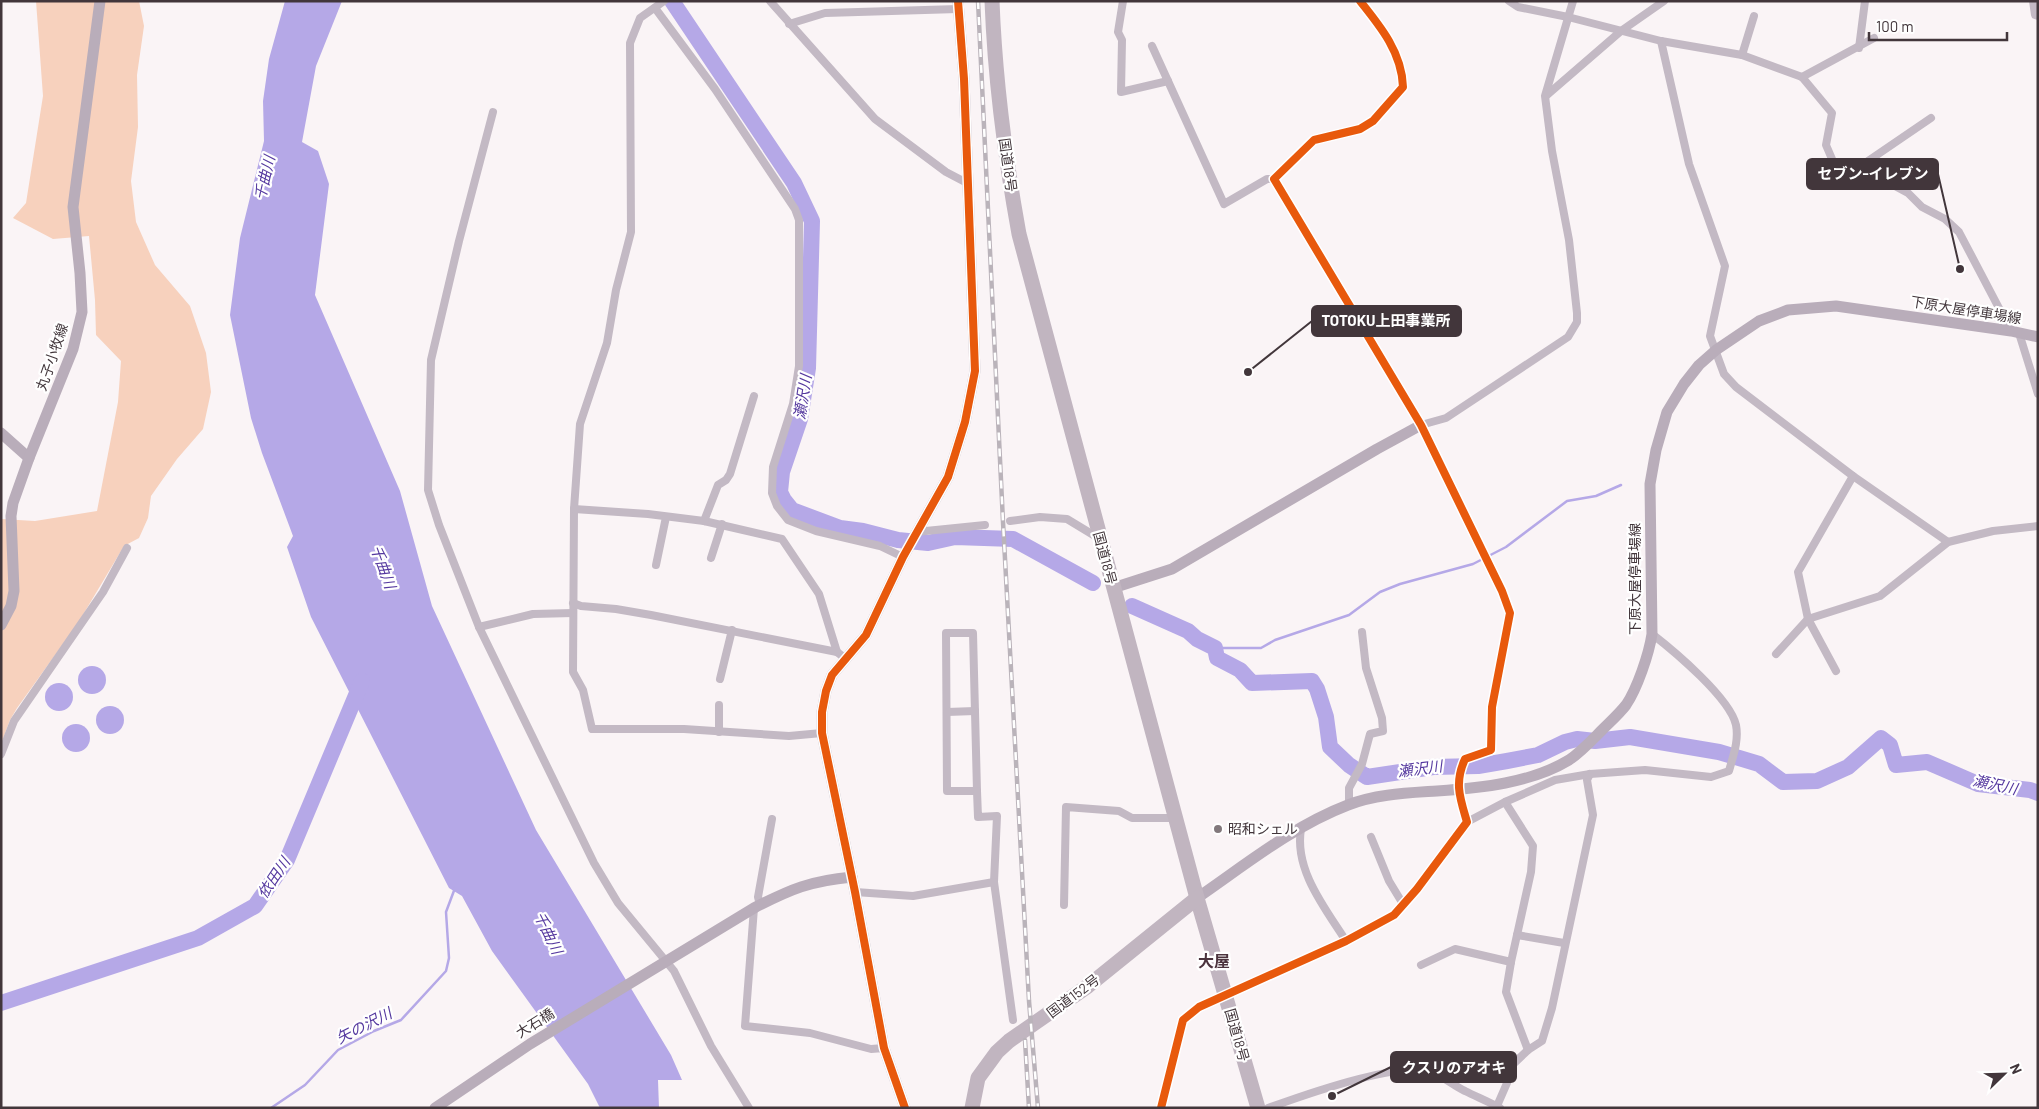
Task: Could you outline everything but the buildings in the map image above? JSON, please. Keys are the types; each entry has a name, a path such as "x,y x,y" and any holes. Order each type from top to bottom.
{"highway":[{"name":"国道18号","path":"992,1 995,74 1011,191 1019,234 1197,898 1258,1108"},
{"name":"国道152号","path":"972,1108 978,1078 997,1052 1197,898"}],"street":[{"name":"丸子小牧線","path":"1,625 11,606 14,591 13,503 73,349 82,312 80,273 72,207 100,1"},
{"path":"770,1 875,119 946,172 967,183"},
{"path":"1123,1 1118,32 1122,40 1120,92 1168,81"},
{"path":"1152,46 1224,204 1267,179 1274,179 1314,140 1360,129 1373,121 1403,88 1403,72 1393,48 1375,18 1360,1"},
{"path":"1509,1 1518,7 1568,17 1661,42 1742,54 1802,77 1832,113 1826,145 1835,166 1846,176 1857,181 1895,186 1908,193 1922,207 1945,219 1959,232 2015,332 2038,394"},
{"path":"1113,588 1172,569 1377,449 1422,425 1446,418 1568,337 1577,322 1569,240 1555,168 1545,96 1574,1"},
{"path":"1545,96 1621,31 1664,1"},
{"path":"1859,48 1865,1"},
{"path":"2032,1 2035,15 2038,16"},
{"path":"822,733 789,736 684,729 592,729 583,690 573,672 574,509 580,424 607,343 616,290 631,232 630,43 640,18 660,4 796,209 799,220 799,366 793,404 773,467 772,493 777,506 788,520 796,524 904,554"},
{"path":"789,24 825,13 958,5 964,80 974,371 965,422 948,477 904,554 866,635 842,655 826,691 822,712 822,733 855,892 884,1048 906,1108"},
{"path":"1742,54 1754,16"},
{"path":"1802,77 1859,48 1874,38"},
{"path":"1661,42 1689,164 1725,266 1710,336 1724,374 1736,387 1854,476 1948,542"},
{"path":"493,112 459,241 431,360 428,490 438,525 479,627 594,863 618,903 674,971 711,1046 748,1108"},
{"path":"1846,176 1931,118"},
{"path":"1274,179 1422,425 1502,591 1510,613 1492,707 1491,750 1465,759 1461,768 1458,790 1467,822"},
{"name":"下原大屋停車場線","path":"1197,898 1301,829 1349,805 1371,798 1403,793 1458,790 1487,786 1543,773 1568,760 1583,749 1612,720 1627,704 1650,648 1652,634 1650,484 1656,450 1667,412 1684,384 1699,365 1716,350 1758,320 1788,310 1836,306 2038,337"},
{"path":"704,521 718,485 726,480 730,474 754,396"},
{"path":"1,433 29,458"},
{"path":"1836,671 1808,619 1798,572 1854,476"},
{"path":"574,509 704,521 782,539 819,594 842,655"},
{"path":"656,565 666,517"},
{"path":"1010,521 1040,517 1067,519 1100,540"},
{"path":"711,558 722,524"},
{"path":"915,534 985,525"},
{"path":"1776,654 1808,619 1880,596 1948,542 1993,531 2038,526"},
{"path":"1,754 14,721 98,598 127,548"},
{"path":"573,603 581,606 616,609 732,630 842,655"},
{"path":"479,627 533,614 573,613"},
{"path":"720,679 732,630"},
{"path":"1349,805 1350,788 1362,764 1370,734 1383,731 1382,718 1366,668 1362,632"},
{"path":"977,791 947,791 946,633 973,633 978,817 997,816 994,882 1013,1020"},
{"path":"1161,1108 1183,1020 1199,1007 1346,941 1394,915 1467,822 1505,802 1555,780 1590,774 1645,770 1711,777 1729,771 1736,748 1736,725 1730,710 1689,666 1652,634"},
{"path":"719,705 719,732"},
{"path":"947,712 975,711"},
{"path":"1268,1108 1319,1089 1395,1071 1413,1069 1431,1072 1498,1107 1507,1083 1505,1075 1508,1068 1528,1050 1542,1041 1552,1008 1564,943 1593,815 1587,780 1590,774"},
{"path":"1505,802 1533,846 1531,872 1506,992 1528,1050"},
{"path":"1064,905 1066,807 1119,811 1132,818 1176,818"},
{"path":"772,819 758,897 744,1026 810,1033 871,1048 884,1048"},
{"path":"1301,829 1299,842 1310,882 1346,941"},
{"path":"1371,837 1389,881 1403,904"},
{"name":"大石橋","path":"435,1108 530,1044 757,906 783,892 803,885 828,879 852,877"},
{"path":"855,892 913,896 994,882"},
{"path":"1517,935 1564,943"},
{"path":"1421,965 1454,949 1511,962"}],"shaded area":[{"path":"36,1 139,1 144,26 137,75 138,127 131,181 136,222 155,265 190,306 206,353 211,392 203,429 177,459 151,496 148,518 139,538 124,546 78,623 17,708 10,720 1,744 1,519 35,521 97,511 118,402 121,361 96,335 89,236 53,239 13,218 26,203 43,96"}],"water":[{"name":"千曲川","path":"285,1 342,1 316,66 302,142 318,151 329,184 315,295 400,491 432,606 536,830 671,1055 682,1080 658,1080 659,1108 600,1108 588,1084 492,951 462,896 449,888 311,617 287,547 293,536 251,418 230,315 240,238 264,141 263,101 269,59"},
{"path":"92,666 102,670 106,680 102,690 92,694 82,690 78,680 82,670"},
{"path":"59,683 69,687 73,697 69,707 59,711 49,707 45,697 49,687"},
{"path":"110,706 120,710 124,720 120,730 110,734 100,730 96,720 100,710"},
{"path":"76,724 86,728 90,738 86,748 76,752 66,748 62,738 66,728"}],"waterway":[{"name":"瀬沢川","path":"672,1 794,183 812,221 808,368 800,419 782,472 780,492 784,500 792,510 840,528 863,531 898,540 928,543 955,537 1013,539 1093,583"},
{"path":"1215,648 1261,648 1275,640 1349,615 1380,592 1400,584 1473,564 1506,547 1567,501 1596,496 1621,485"},
{"name":"瀬沢川","path":"1132,606 1188,631 1197,639 1215,648 1217,658 1240,670 1252,683 1312,681 1317,689 1326,717 1330,747 1349,765 1367,777 1433,767 1478,766 1507,761 1538,755 1565,742 1577,739 1595,741 1630,737 1719,752 1759,764 1783,782 1817,781 1848,767 1881,738 1890,745 1896,765 1927,762 1978,784 2030,790 2038,793"},
{"name":"依田川","path":"1,1003 198,938 255,906 287,860 362,681"},
{"name":"矢の沢川","path":"271,1108 305,1085 338,1050 374,1031 401,1020 446,971 449,958 446,912 455,888"}],"railway":[{"path":"978,1 1003,522 1029,1001 1038,1108"},
{"path":"1025,1040 1029,1108"}],"cycle path":[{"path":"905,1108 884,1048 855,892 822,733 822,712 826,691 832,675 866,635 903,557 948,477 965,422 975,371 964,79 958,1"},
{"path":"1161,1108 1183,1020 1199,1007 1346,941 1394,915 1417,889 1467,822 1459,790 1460,776 1465,759 1491,750 1492,707 1510,613 1502,591 1421,425 1274,179 1314,140 1360,129 1373,121 1403,87 1399,63 1389,41 1360,1"}],"place":[{"name":"セブン-イレブン","path":"1960,269"},
{"name":"TOTOKU上田事業所","path":"1248,372"},
{"name":"昭和シェル","path":"1218,829"},
{"name":"クスリのアオキ","path":"1332,1096"}],"district":[{"name":"大屋","path":"1214,961"}]}
